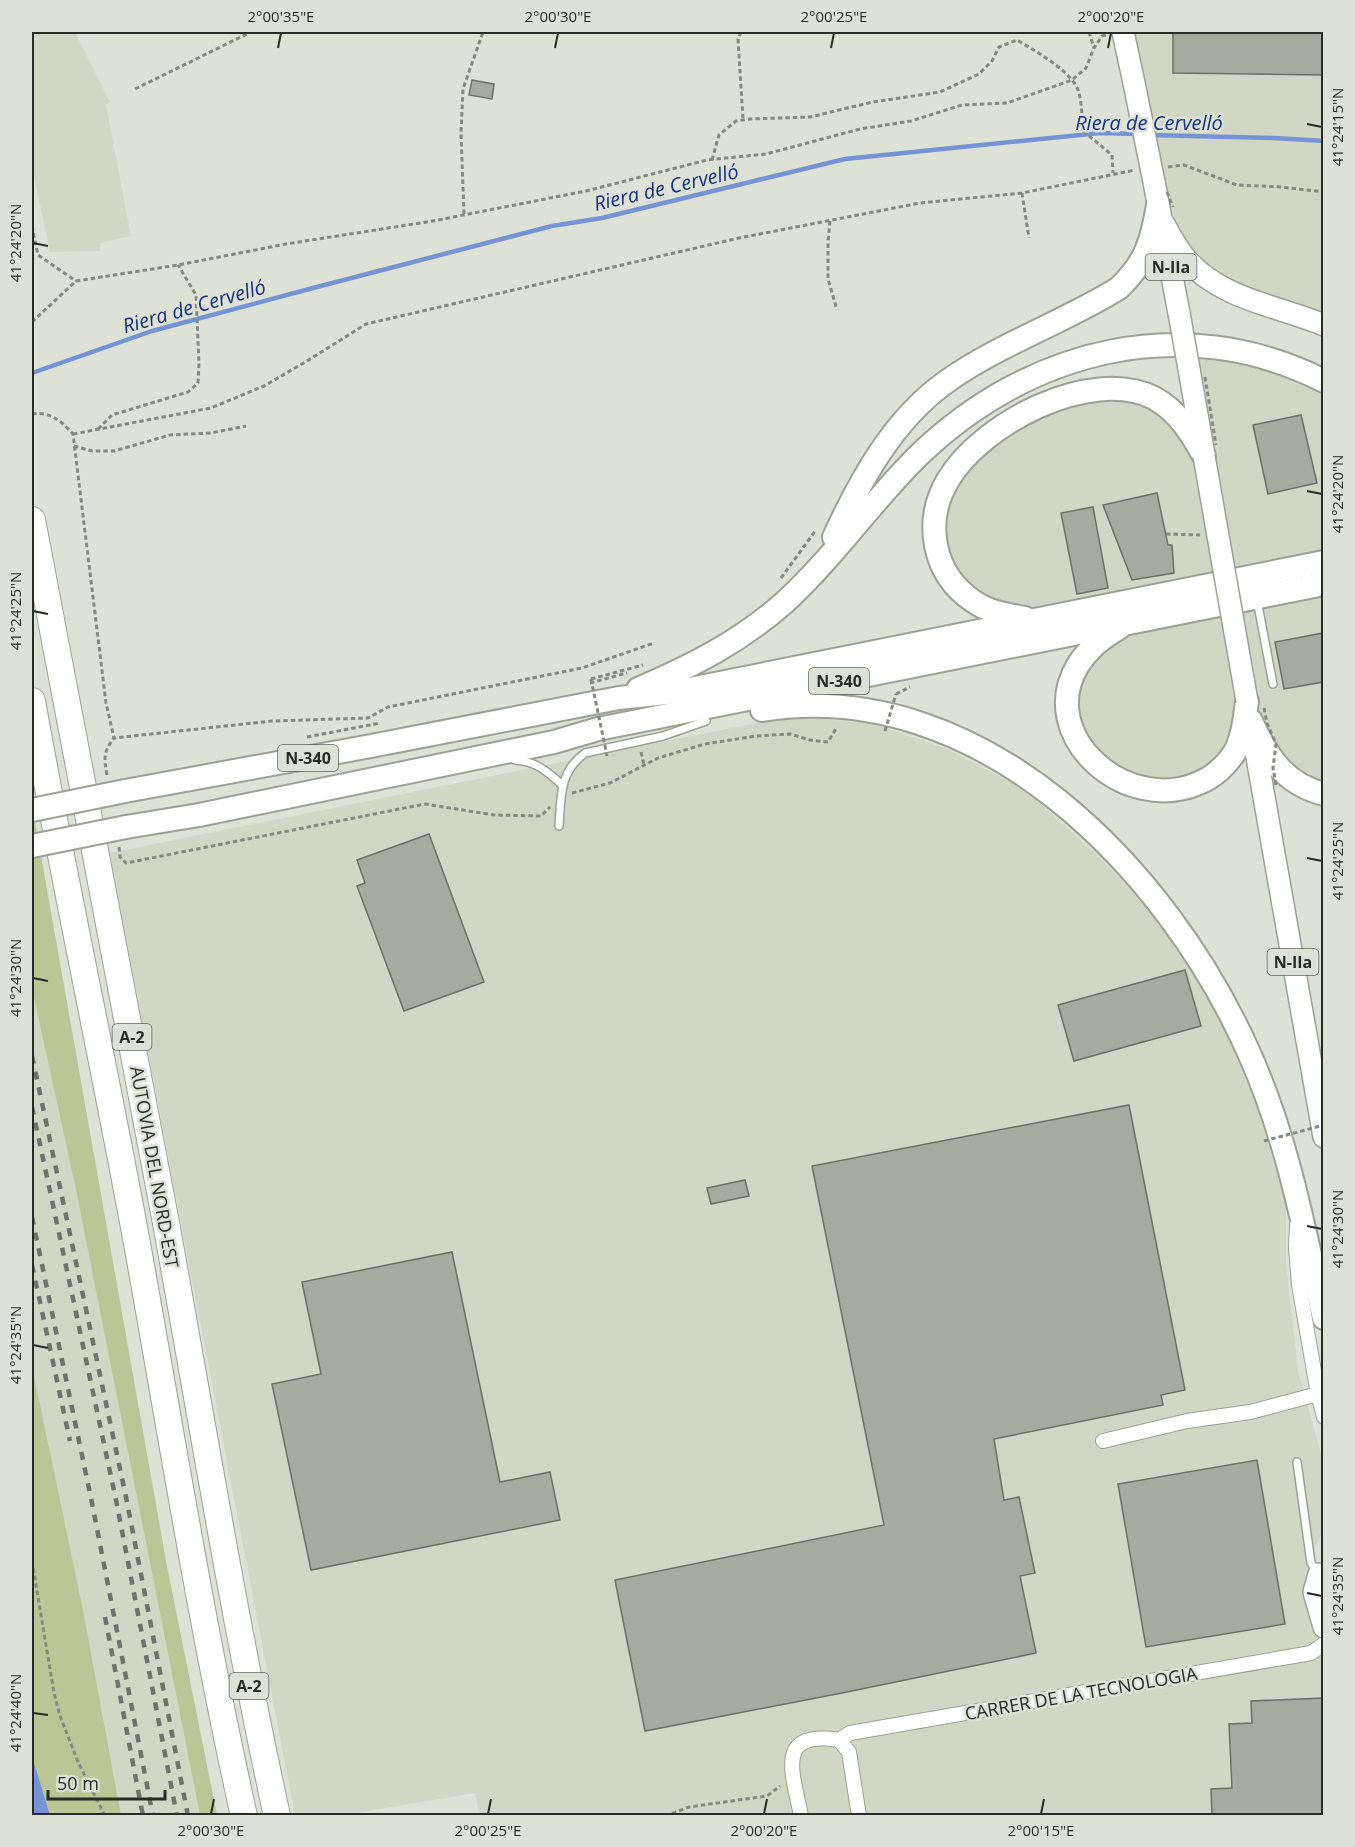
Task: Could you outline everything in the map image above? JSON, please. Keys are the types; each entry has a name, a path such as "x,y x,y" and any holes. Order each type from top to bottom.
{"highway":[{"path":"821,565 864,479 905,418 929,395 961,372 1119,288 1145,255 1160,213"},
{"path":"619,698 696,663 739,638 784,602 821,565 897,478 943,433 996,394 1055,366 1119,350 1150,346 1194,346 1248,353 1278,362 1323,381"},
{"path":"1035,620 991,611 974,602 952,580 939,558 934,526 941,495 948,480 969,454 1020,417 1054,401 1079,392 1110,388 1154,398 1169,408 1193,435 1204,456"},
{"name":"AUTOVIA DEL NORD-EST","path":"32,520 72,741 126,1004 224,1556 277,1815"},
{"name":"N-340","path":"32,810 619,698 675,692 1323,562"},
{"name":"N-340","path":"32,846 483,757 554,742 598,729 1323,584"},
{"path":"1125,624 1106,636 1088,652 1072,679 1069,694 1068,710 1076,737 1094,763 1105,772 1127,784 1158,791 1191,787 1218,772 1235,752 1249,711"},
{"name":"AUTOVIA DEL NORD-EST","path":"32,701 135,1237 202,1615 244,1815"},
{"path":"554,742 600,741 765,710 832,706 885,714 938,729 964,740 1024,775 1051,794 1088,826 1138,878 1180,930 1219,993 1250,1053 1266,1095 1298,1202 1323,1318"},
{"path":"1249,711 1264,749 1280,770 1303,787 1323,794"}],"main road":[{"path":"1118,32 1134,82 1154,173 1160,213 1187,260 1212,281 1244,297 1323,325"},
{"name":"N-IIa","path":"1160,213 1323,1137"},
{"path":"1322,1574 1314,1592 1323,1627"}],"street":[{"path":"1298,1202 1296,1247 1298,1275 1323,1417"},
{"path":"1103,1441 1187,1421 1250,1412 1318,1395"},
{"name":"CARRER DE LA TECNOLOGIA","path":"838,1740 850,1733 1311,1653 1323,1644"},
{"path":"801,1815 791,1758 799,1743 810,1738 821,1737 838,1740 849,1752 859,1815"}],"lane":[{"path":"1257,597 1273,684"},
{"path":"559,826 561,784 579,757 585,753 663,736 706,721"},
{"path":"483,757 524,760 544,769 561,784"},
{"path":"1297,1462 1311,1563 1322,1574"}],"path":[{"path":"135,89 251,32"},
{"path":"464,214 461,133 463,89 483,32"},
{"path":"741,32 738,39 743,120"},
{"path":"1089,32 1094,48"},
{"path":"32,322 76,281 178,265 586,191 712,160 766,154 860,129 911,121 962,105 1007,103 1072,80 1086,68 1102,36 1118,32"},
{"path":"712,160 720,135 736,121 810,117 873,102 940,92 979,74 992,61 999,47 1017,40 1048,59 1072,80 1079,92 1083,131 1112,155 1113,173"},
{"path":"73,434 211,408 264,386 366,324 739,238 830,220 920,203 1022,193 1113,173 1154,173 1184,165 1237,185 1323,192"},
{"path":"1022,193 1029,238"},
{"path":"830,220 828,279 837,310"},
{"path":"32,225 38,255 76,281"},
{"path":"96,430 112,415 188,392 198,383 196,295 178,265"},
{"path":"32,414 41,412 60,420 73,434 106,703 114,738 272,721 368,718 388,707 582,668 654,643"},
{"path":"74,446 92,451 114,451 170,435 211,433 246,426"},
{"path":"607,756 591,679 629,668"},
{"path":"885,731 896,694"},
{"path":"126,863 425,804 494,814 541,816 561,796 610,783 658,758 705,744 756,736 790,734 828,742 838,724 846,725"},
{"path":"882,726 890,728"},
{"path":"640,748 644,765"},
{"path":"1264,1141 1323,1125"},
{"path":"1269,1137 1273,1148"},
{"path":"32,1561 54,1693 60,1716 78,1762 105,1815"},
{"path":"665,1815 688,1807 767,1796 794,1777"}],"shaded area":[{"path":"32,32 75,32 110,102 106,105 131,236 100,243 100,251 50,252 32,167"},
{"path":"1133,32 1323,32 1323,325 1244,297 1174,241"},
{"path":"1186,347 1323,381 1323,794 1273,763 1235,752 1173,790 1094,763 1069,694 1106,636 1009,616 946,573 941,495 1020,417 1126,390 1193,435"},
{"path":"776,719 824,719 874,724 949,750 1024,789 1100,858 1161,923 1220,1019 1257,1107 1286,1204 1286,1264 1298,1371 1323,1461 1323,1529 1305,1573 1318,1643 1323,1643 1323,1815 480,1816 475,1793 345,1815 295,1815 110,853"},
{"path":"32,989 75,1185 200,1815 121,1815 83,1610 32,1366"}],"green space":[{"path":"32,805 166,1561 217,1815 200,1815 75,1185 32,989"},
{"path":"32,1366 83,1610 121,1815 50,1815 32,1756"}],"water":[{"path":"32,1756 50,1815 32,1815"}],"building":[{"path":"1173,32 1323,32 1323,75 1173,73"},
{"path":"472,80 494,84 492,99 469,95"},
{"path":"1301,415 1317,483 1268,494 1253,425"},
{"path":"1157,493 1168,545 1172,545 1174,573 1132,580 1103,505"},
{"path":"1093,507 1108,588 1077,594 1061,513"},
{"path":"1323,633 1323,682 1284,689 1275,642"},
{"path":"429,834 484,982 404,1011 357,886 365,883 357,860"},
{"path":"1185,970 1201,1026 1074,1061 1058,1005"},
{"path":"1129,1105 1185,1390 1161,1395 1163,1405 994,1439 1004,1500 1019,1497 1035,1573 1020,1576 1036,1653 645,1731 615,1580 884,1525 812,1166"},
{"path":"745,1180 749,1196 711,1204 707,1188"},
{"path":"452,1252 500,1482 550,1472 560,1520 311,1570 272,1384 321,1374 302,1282"},
{"path":"1257,1460 1285,1624 1146,1647 1118,1484"},
{"path":"1323,1698 1323,1815 1212,1815 1211,1789 1232,1788 1229,1724 1252,1723 1251,1701"}],"waterway":[{"name":"Riera de Cervelló","path":"32,373 152,331 313,288 552,226 602,218 845,159 1100,133 1138,134"},
{"name":"Riera de Cervelló","path":"1149,135 1324,141"}],"railway":[{"path":"32,1056 126,1497 188,1816"},
{"path":"32,1107 116,1500 177,1816"},
{"path":"32,1217 92,1503 153,1816"},
{"path":"32,1265 70,1441"},
{"path":"105,1617 143,1816"}]}
